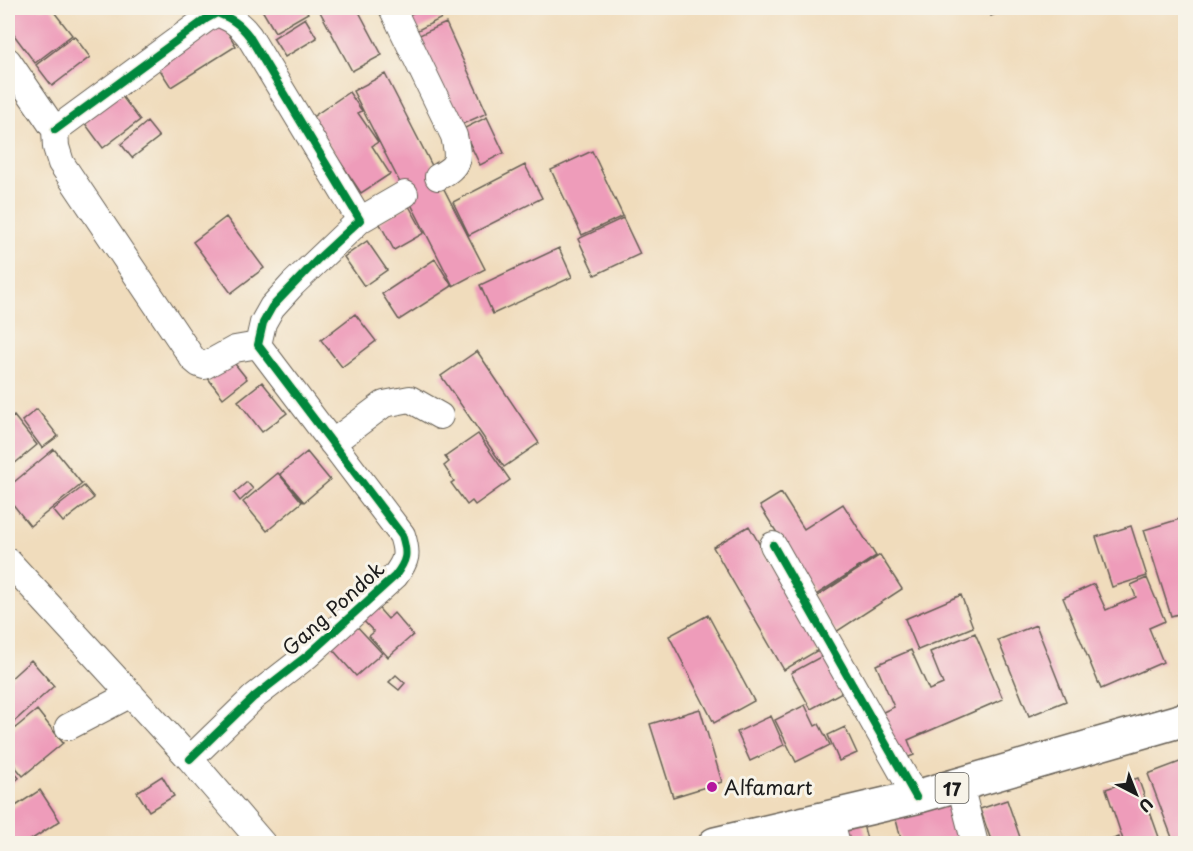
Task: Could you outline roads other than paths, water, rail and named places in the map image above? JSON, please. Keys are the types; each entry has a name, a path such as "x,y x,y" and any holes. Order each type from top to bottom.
{"highway":[{"name":"17","path":"714,843 833,831 916,797 1185,719"}],"street":[{"path":"392,8 453,136 457,151 456,163 451,170 438,177"},
{"path":"55,130 217,13 235,21 249,36 360,220"},
{"path":"8,61 55,130 56,147 61,163 198,364 204,366 235,350 258,345 263,323 272,307 318,259 360,220 405,194"},
{"name":"Gang Pondok","path":"190,759 254,697 308,655 395,576 404,565 407,551 402,535 258,345"},
{"path":"332,443 384,404 411,399 440,416"},
{"path":"773,545 916,797"},
{"path":"8,561 190,759 263,843"},
{"path":"68,727 131,694"},
{"path":"960,785 975,843"}],"place":[{"name":"Alfamart","path":"712,787"}]}
